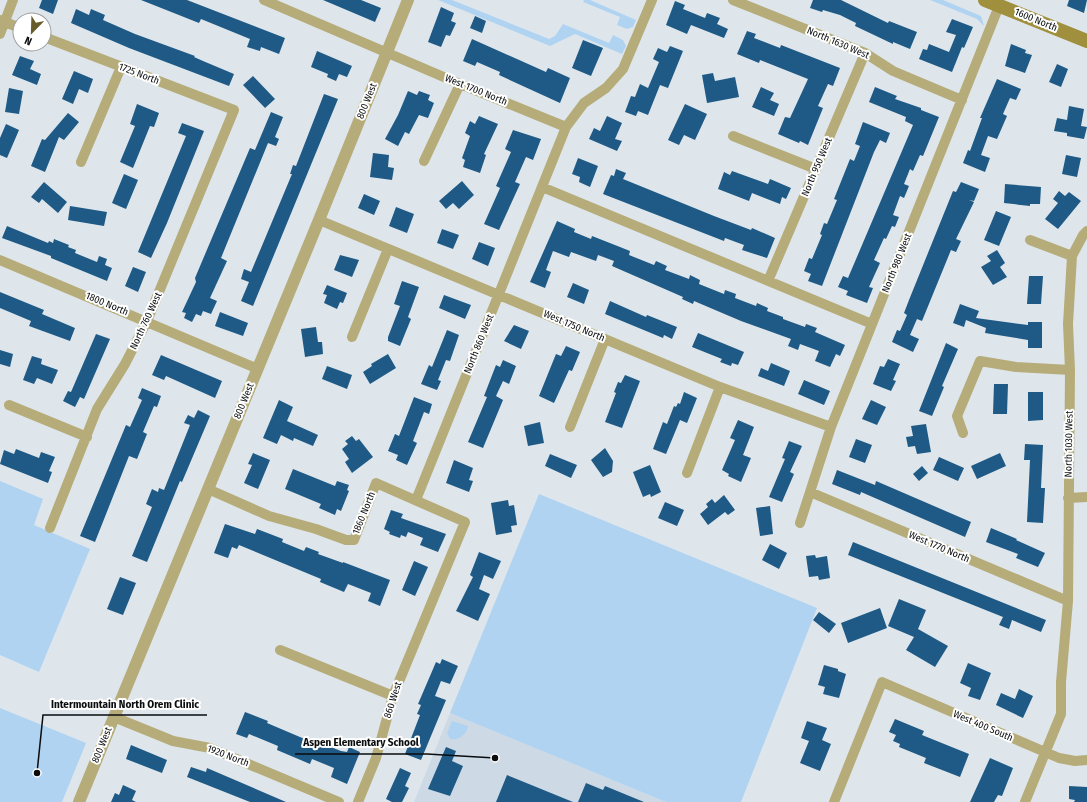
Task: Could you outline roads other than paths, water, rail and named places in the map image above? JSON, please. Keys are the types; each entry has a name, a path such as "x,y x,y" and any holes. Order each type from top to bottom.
{"main road":[{"name":"1600 North","path":"985,0 1087,40"}],"street":[{"path":"0,34 3,21 14,0"},
{"name":"West 1700 North","path":"264,0 460,84 566,126"},
{"name":"800 West","path":"79,802 258,369 408,0"},
{"name":"North 860 West","path":"416,500 566,126 584,103 606,88 623,69 652,0"},
{"name":"North 1630 West","path":"733,0 865,53 893,71 962,100"},
{"name":"North 980 West","path":"800,522 831,427 999,6"},
{"name":"1725 North","path":"52,40 121,68 234,110"},
{"name":"North 950 West","path":"768,281 865,53"},
{"path":"81,162 121,68"},
{"path":"424,161 460,84"},
{"name":"North 760 West","path":"50,528 97,409 125,364 147,321 234,110"},
{"path":"733,136 816,169"},
{"path":"542,187 872,324"},
{"name":"West 1750 North","path":"319,220 720,387 831,427"},
{"name":"North 1030 West","path":"1025,802 1061,714 1061,682 1064,663 1068,601 1070,370 1068,324 1072,256 1082,235 1087,231"},
{"path":"1030,240 1072,256"},
{"path":"352,337 388,249"},
{"name":"1800 North","path":"0,260 258,369"},
{"path":"570,427 605,339"},
{"path":"963,434 957,416 980,361 1016,367 1070,370"},
{"path":"687,473 720,387"},
{"path":"9,405 87,437"},
{"name":"1860 North","path":"208,489 269,516 316,529 346,540 354,540 376,483 465,522 444,573"},
{"name":"West 1770 North","path":"810,492 1068,601"},
{"path":"1068,498 1087,497"},
{"name":"860 West","path":"358,802 376,758 393,696 444,573"},
{"path":"280,650 393,696"},
{"name":"West 400 South","path":"834,802 882,682 1044,753 1075,761 1087,760"},
{"name":"1920 North","path":"114,717 173,741 210,748 339,802"}],"place":[{"name":"Aspen Elementary School","path":"495,758"},
{"name":"Intermountain North Orem Clinic","path":"37,773"}]}
